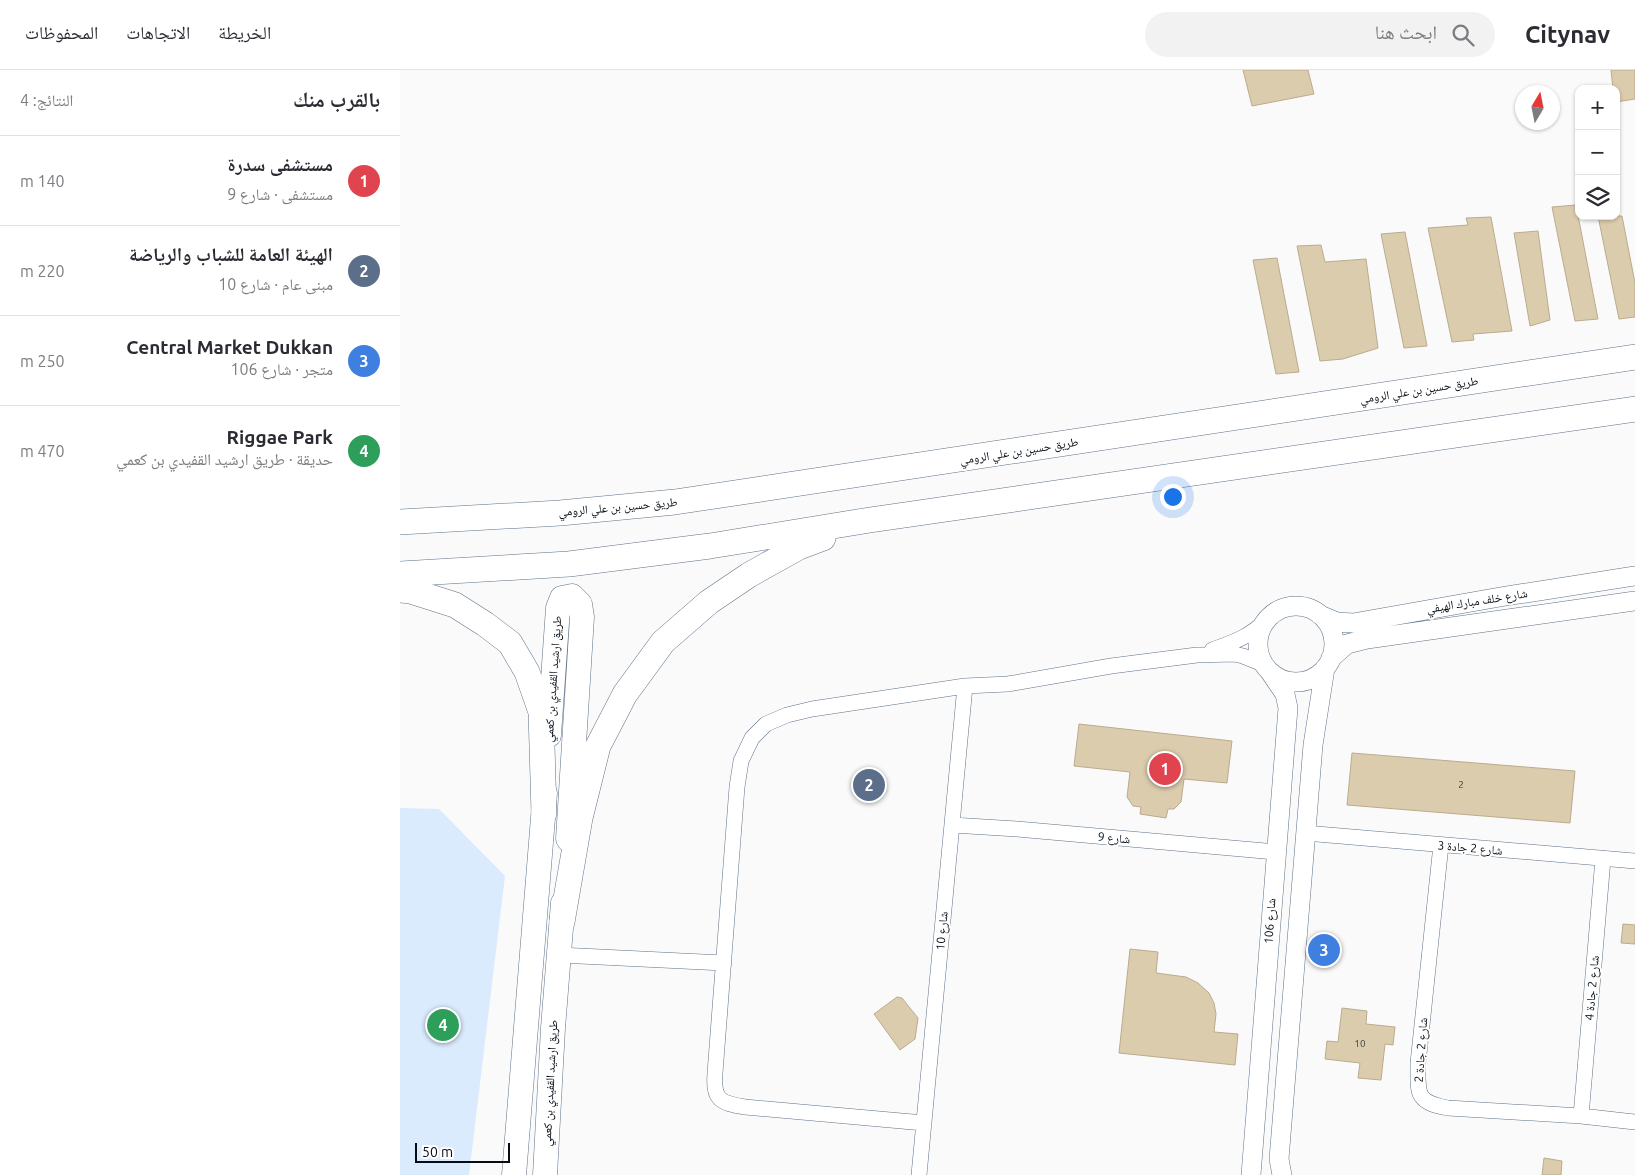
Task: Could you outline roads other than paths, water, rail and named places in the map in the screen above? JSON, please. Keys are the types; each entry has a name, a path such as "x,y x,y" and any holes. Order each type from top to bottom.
{"highway":[{"name":"طريق حسين بن علي الرومي","path":"400,522 560,513 675,502 1635,357"},
{"path":"400,574 568,564 710,546 870,520 1635,408"},
{"path":"562,922 580,818 598,746 625,694 663,642 709,602 749,575 799,547 870,520"},
{"path":"400,590 412,591 454,605 485,624 510,643 528,672 541,712 544,812"}],"main road":[{"name":"طريق ارشيد القفيدي بن كعمي","path":"514,1175 544,812 557,615 562,598 572,596 580,604 582,617 562,922 553,1028 545,1175"}],"street":[{"name":"شارع خلف مبارك الهيفي","path":"1320,615 1337,622 1353,623 1635,576"},
{"name":"شارع خلف مبارك الهيفي","path":"1328,663 1347,644 1367,639 1635,601"},
{"path":"1197,655 1240,640 1252,633 1276,612 1289,607 1302,607 1320,615 1328,624 1333,634 1334,646 1328,663 1314,737 1311,768 1279,1159 1282,1175"},
{"path":"1266,620 1260,630 1258,641 1259,653 1266,668"},
{"path":"924,1123 726,1104 719,1099 714,1088 737,788 741,761 752,738 766,724 787,715 812,709 964,686 1008,684 1111,666 1197,655 1234,654 1243,656 1266,668 1280,679 1292,682 1304,681 1316,676 1328,663"},
{"name":"شارع 106","path":"1251,1175 1288,708 1285,694 1266,668"},
{"name":"شارع 10","path":"919,1175 964,686"},
{"path":"1284,761 1297,755 1311,768"},
{"name":"شارع 9","path":"952,825 1276,852"},
{"name":"شارع 2 جادة 3","path":"1305,833 1635,861"},
{"name":"شارع 2 جادة 2","path":"1441,845 1418,1063 1418,1088 1423,1099 1430,1105 1448,1108 1581,1116 1635,1122"},
{"name":"شارع 2 جادة 4","path":"1581,1116 1603,859"},
{"path":"559,955 724,963"}],"place":[{"name":"مستشفى سدرة","path":"1165,769"},
{"name":"الهيئة العامة للشباب والرياضة","path":"869,785"},
{"name":"Central Market Dukkan","path":"1324,950"},
{"name":"Riggae Park","path":"443,1025"}]}
